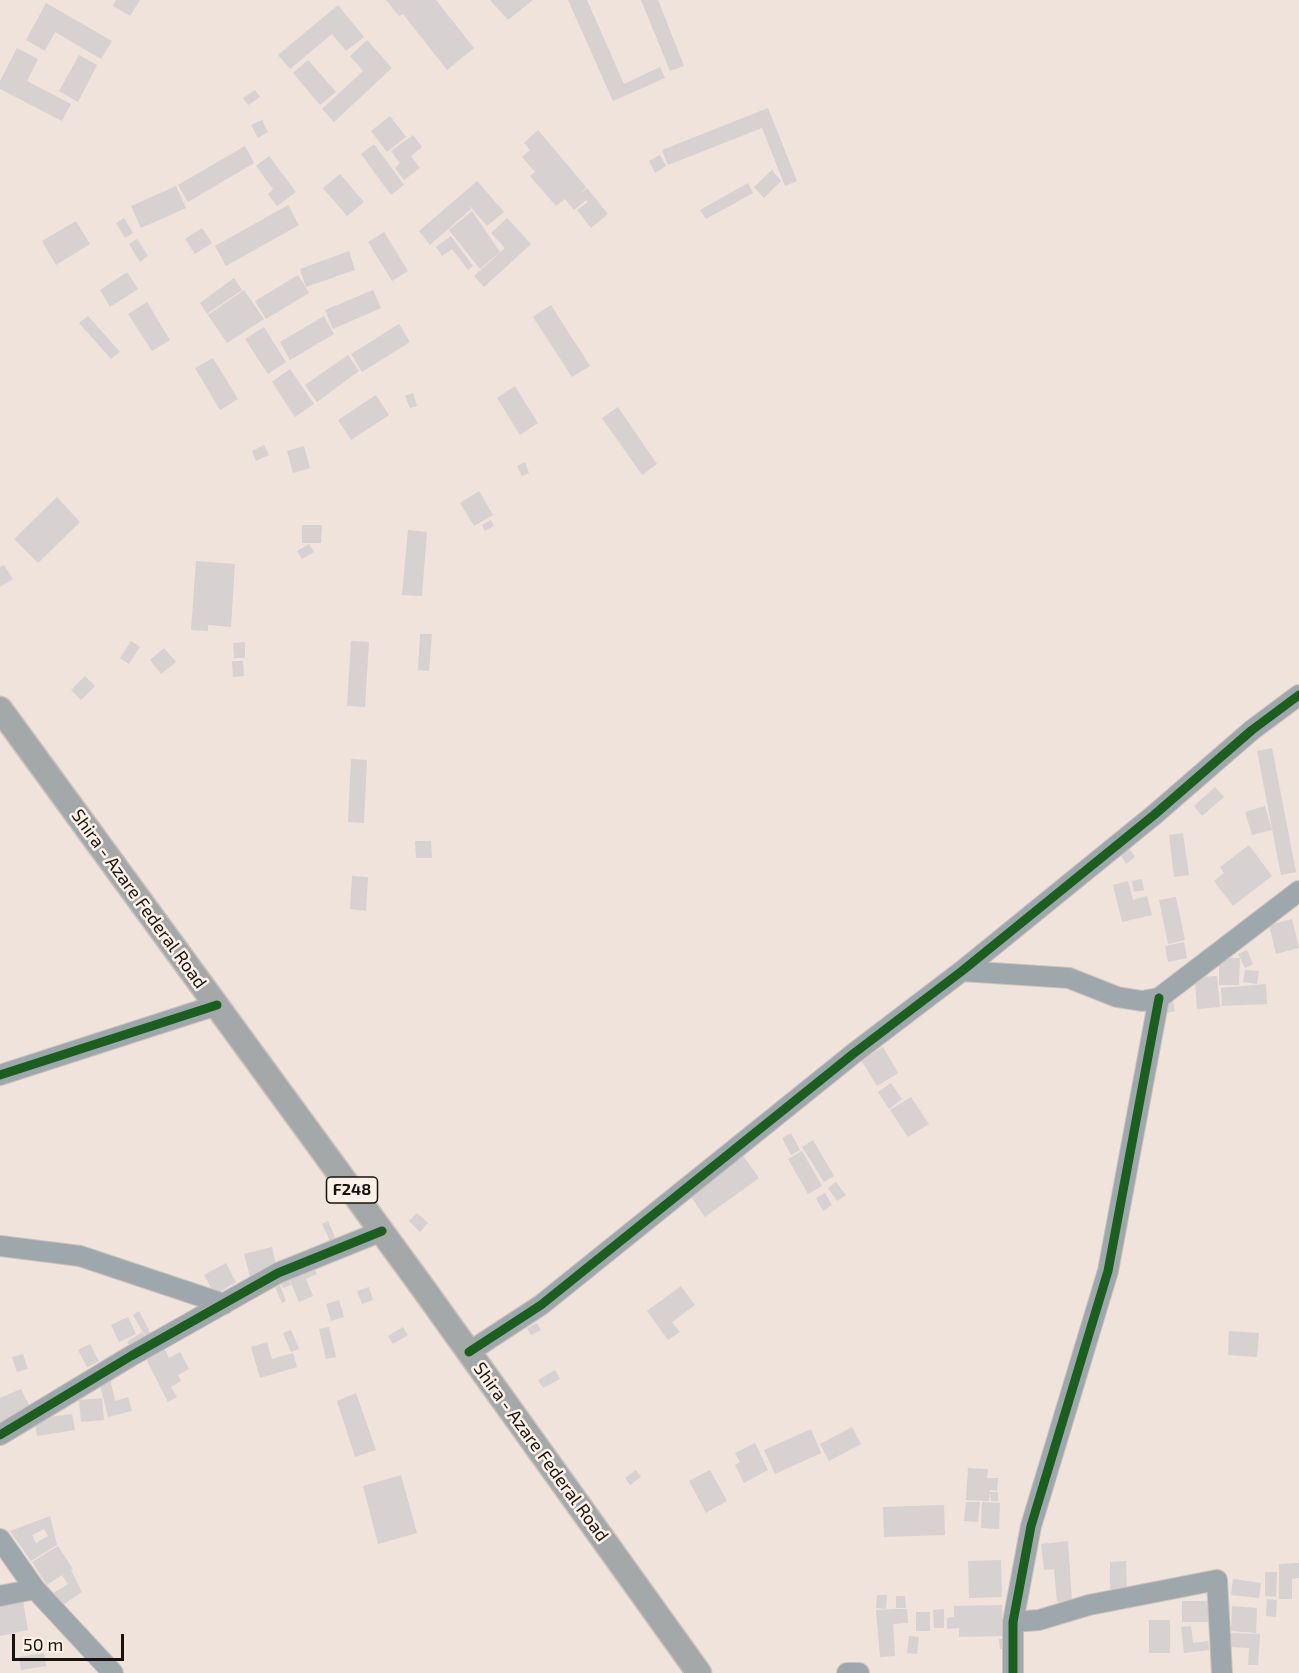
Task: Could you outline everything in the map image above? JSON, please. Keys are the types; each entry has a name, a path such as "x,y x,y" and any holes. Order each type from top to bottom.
{"main road":[{"name":"Shira - Azare Federal Road","path":"0,710 470,1352 699,1673"}],"street":[{"path":"470,1352 541,1305 853,1054 963,971 1154,815 1252,730 1299,695"},
{"path":"963,971 1069,978 1117,997 1142,1002 1159,998 1299,891"},
{"path":"1008,1671 1013,1622 1030,1526 1108,1271 1159,998"},
{"path":"0,1075 217,1005"},
{"path":"0,1435 130,1356 278,1273 382,1231"},
{"path":"0,1246 80,1256 224,1304"},
{"path":"0,1539 34,1589 113,1673"},
{"path":"1013,1622 1039,1620 1089,1605 1218,1580 1222,1673"},
{"path":"0,1596 34,1589"},
{"path":"847,1673 859,1673"}],"building":[{"path":"116,0 140,0 130,16 113,6"},
{"path":"386,0 436,0 474,48 447,70 403,14 399,16"},
{"path":"490,0 533,0 508,20"},
{"path":"568,0 587,0 624,84 660,67 665,78 613,101"},
{"path":"641,0 658,0 684,66 670,71"},
{"path":"46,3 112,41 101,59 55,32 45,51 26,40"},
{"path":"338,5 364,37 346,51 332,34 290,69 278,55"},
{"path":"367,40 392,68 334,122 322,109 363,71 350,56"},
{"path":"17,48 38,59 27,81 71,104 62,121 0,89 0,81"},
{"path":"79,55 97,65 78,102 59,91"},
{"path":"308,60 336,92 320,105 293,73"},
{"path":"255,90 260,97 248,105 243,98"},
{"path":"768,108 797,181 785,186 762,128 668,165 662,150"},
{"path":"390,116 406,137 387,152 371,131"},
{"path":"262,120 268,132 258,138 251,125"},
{"path":"538,130 586,187 580,194 587,188 608,214 591,228 577,210 588,202 586,200 574,210 565,199 556,206 530,176 535,172 522,157 530,150 524,143"},
{"path":"413,135 422,147 411,156 420,168 404,180 395,168 400,163 391,151"},
{"path":"374,144 404,185 391,195 361,154"},
{"path":"245,146 254,163 188,202 178,185"},
{"path":"660,155 666,166 655,173 649,161"},
{"path":"269,156 296,192 277,206 268,194 273,189 256,166"},
{"path":"772,170 781,181 764,198 754,187"},
{"path":"340,174 364,202 347,216 323,188"},
{"path":"477,181 504,212 487,226 469,205 471,209 430,245 419,231"},
{"path":"748,183 753,193 706,219 700,210"},
{"path":"176,186 186,208 141,228 131,206"},
{"path":"288,205 299,225 226,266 215,246"},
{"path":"472,211 500,252 480,269 449,230"},
{"path":"124,218 133,233 125,238 116,223"},
{"path":"507,218 531,244 484,287 474,276 505,248 491,233"},
{"path":"76,221 90,244 56,265 42,241"},
{"path":"202,228 212,243 195,254 185,239"},
{"path":"384,232 408,271 392,281 368,242"},
{"path":"451,236 473,266 468,270 452,249 442,256 436,247"},
{"path":"137,239 148,256 140,262 129,244"},
{"path":"349,251 355,270 306,287 300,269"},
{"path":"127,272 138,289 110,307 100,290"},
{"path":"298,275 309,293 266,319 255,301"},
{"path":"234,278 242,290 207,314 200,303"},
{"path":"244,290 264,319 227,343 208,315"},
{"path":"373,290 381,308 333,329 325,310"},
{"path":"147,302 170,340 152,351 128,314"},
{"path":"551,305 590,366 572,377 533,317"},
{"path":"88,316 120,352 111,359 79,323"},
{"path":"324,316 334,334 290,360 280,342"},
{"path":"399,324 410,342 362,372 351,354"},
{"path":"264,327 286,362 268,374 245,339"},
{"path":"348,355 359,371 317,402 305,385"},
{"path":"213,358 238,399 220,410 195,368"},
{"path":"290,369 314,404 295,417 272,382"},
{"path":"515,386 538,423 520,435 497,398"},
{"path":"413,393 417,406 410,408 405,396"},
{"path":"376,395 389,415 351,440 338,420"},
{"path":"618,407 657,464 642,475 602,418"},
{"path":"264,445 269,455 256,461 252,451"},
{"path":"304,446 310,468 293,473 287,451"},
{"path":"525,462 529,473 522,476 517,466"},
{"path":"479,491 493,515 474,526 460,503"},
{"path":"57,497 80,522 38,563 14,539"},
{"path":"491,520 494,526 485,531 482,525"},
{"path":"302,525 322,525 321,543 302,543"},
{"path":"408,530 427,532 422,596 402,595"},
{"path":"309,544 314,552 302,559 297,551"},
{"path":"196,561 235,564 231,627 208,625 208,631 191,630"},
{"path":"4,565 13,579 0,587 0,567"},
{"path":"420,634 432,634 429,671 418,670"},
{"path":"131,641 140,647 129,664 120,658"},
{"path":"351,641 369,642 365,707 347,706"},
{"path":"245,642 245,658 234,658 233,643"},
{"path":"164,648 176,662 161,674 150,660"},
{"path":"232,661 243,661 244,676 233,677"},
{"path":"85,676 95,686 81,700 71,690"},
{"path":"1272,748 1296,872 1281,875 1257,751"},
{"path":"351,759 367,760 364,823 348,822"},
{"path":"1215,787 1224,797 1202,816 1194,806"},
{"path":"1265,806 1272,830 1252,835 1245,812"},
{"path":"1183,833 1189,875 1174,877 1169,835"},
{"path":"415,841 431,841 432,858 416,858"},
{"path":"1249,845 1272,876 1233,906 1214,881 1224,873 1220,867"},
{"path":"1129,848 1135,857 1126,864 1120,854"},
{"path":"352,876 368,877 366,911 350,909"},
{"path":"1142,879 1144,890 1134,892 1132,881"},
{"path":"1128,881 1133,900 1147,896 1152,915 1122,922 1113,885"},
{"path":"1176,897 1185,940 1168,944 1159,900"},
{"path":"1292,919 1299,948 1276,954 1269,925"},
{"path":"1184,942 1187,958 1168,962 1165,946"},
{"path":"1247,950 1253,964 1245,968 1238,954"},
{"path":"1219,958 1240,958 1239,985 1219,985"},
{"path":"1245,970 1259,971 1257,984 1243,982"},
{"path":"1217,976 1220,1007 1197,1009 1195,981 1201,980 1201,977"},
{"path":"1266,984 1267,1004 1222,1006 1221,988"},
{"path":"1173,1001 1175,1011 1162,1014 1160,1004"},
{"path":"883,1047 898,1073 877,1086 861,1060"},
{"path":"891,1083 902,1099 889,1109 878,1092"},
{"path":"911,1097 929,1124 908,1137 890,1110"},
{"path":"791,1133 800,1150 791,1155 782,1138"},
{"path":"813,1140 834,1176 824,1182 802,1147"},
{"path":"802,1151 822,1186 808,1194 788,1159"},
{"path":"741,1153 759,1178 705,1217 688,1192"},
{"path":"836,1182 846,1195 837,1201 828,1188"},
{"path":"825,1193 832,1205 823,1211 816,1198"},
{"path":"417,1213 428,1223 420,1232 409,1221"},
{"path":"328,1221 336,1239 330,1241 322,1224"},
{"path":"272,1247 277,1270 250,1277 244,1254"},
{"path":"226,1263 236,1282 215,1295 204,1275"},
{"path":"313,1265 317,1274 306,1279 313,1296 299,1302 288,1276"},
{"path":"288,1277 291,1285 283,1288 279,1280"},
{"path":"280,1285 286,1301 282,1303 275,1287"},
{"path":"681,1286 695,1305 672,1322 680,1332 668,1340 647,1311"},
{"path":"369,1287 373,1300 362,1304 357,1291"},
{"path":"339,1300 344,1317 331,1321 326,1304"},
{"path":"139,1311 152,1336 147,1339 133,1315"},
{"path":"128,1317 136,1334 119,1342 111,1325"},
{"path":"537,1323 541,1330 531,1335 527,1328"},
{"path":"329,1327 336,1357 326,1359 319,1329"},
{"path":"403,1327 408,1335 393,1344 388,1336"},
{"path":"291,1330 299,1349 291,1352 283,1333"},
{"path":"1229,1331 1259,1333 1257,1357 1228,1355"},
{"path":"142,1332 148,1341 133,1351 127,1342"},
{"path":"267,1342 272,1359 293,1353 297,1367 260,1378 251,1347"},
{"path":"90,1344 99,1361 87,1367 78,1350"},
{"path":"164,1347 169,1358 180,1352 189,1369 178,1375 181,1381 171,1387 177,1397 168,1402 145,1357"},
{"path":"23,1354 28,1369 17,1372 12,1357"},
{"path":"555,1370 560,1379 543,1388 538,1380"},
{"path":"110,1378 115,1401 128,1397 132,1411 108,1417 99,1381"},
{"path":"21,1389 32,1411 0,1426 0,1398"},
{"path":"356,1393 376,1450 355,1457 337,1401"},
{"path":"102,1398 104,1420 81,1422 79,1400"},
{"path":"72,1414 75,1430 37,1436 34,1419"},
{"path":"852,1427 861,1444 829,1461 820,1444"},
{"path":"811,1429 821,1453 775,1474 764,1450"},
{"path":"755,1443 768,1470 744,1483 735,1465 740,1462 735,1453"},
{"path":"968,1468 988,1469 987,1478 998,1478 997,1491 990,1490 989,1501 966,1500"},
{"path":"636,1470 641,1477 630,1485 625,1478"},
{"path":"710,1470 727,1501 706,1513 689,1481"},
{"path":"401,1475 417,1533 378,1544 363,1486"},
{"path":"990,1492 998,1492 998,1501 991,1501"},
{"path":"966,1502 980,1502 978,1522 964,1521"},
{"path":"982,1502 1000,1503 999,1529 981,1528"},
{"path":"944,1505 945,1535 884,1537 883,1507"},
{"path":"50,1516 57,1545 31,1561 10,1531","holes":["44,1529 48,1536 36,1543 32,1535"]},
{"path":"1068,1541 1072,1601 1057,1602 1054,1569 1044,1570 1041,1544"},
{"path":"58,1546 73,1569 71,1570 82,1592 61,1606 53,1593 68,1584 62,1575 47,1585 32,1562"},
{"path":"1001,1560 1002,1597 969,1598 968,1561"},
{"path":"1126,1561 1127,1589 1110,1589 1110,1562"},
{"path":"1299,1563 1299,1578 1292,1579 1292,1599 1279,1599 1279,1564"},
{"path":"1265,1572 1277,1572 1276,1597 1265,1596"},
{"path":"1233,1579 1261,1583 1259,1598 1231,1595"},
{"path":"877,1595 887,1595 886,1609 876,1608"},
{"path":"896,1596 905,1596 906,1608 896,1608"},
{"path":"1267,1599 1277,1600 1276,1617 1266,1616"},
{"path":"23,1601 28,1630 0,1636 0,1606"},
{"path":"1182,1601 1212,1601 1212,1622 1182,1622"},
{"path":"1002,1605 1003,1636 959,1637 959,1628 947,1629 947,1618 954,1617 954,1606"},
{"path":"1232,1606 1257,1608 1256,1633 1231,1631"},
{"path":"907,1609 908,1623 893,1624 895,1656 880,1657 876,1610"},
{"path":"944,1609 944,1628 934,1628 933,1610"},
{"path":"916,1612 930,1612 930,1631 916,1631"},
{"path":"1149,1620 1170,1620 1170,1653 1149,1653"},
{"path":"1191,1626 1193,1643 1208,1641 1209,1650 1184,1653 1181,1627"},
{"path":"1231,1633 1260,1634 1258,1665 1248,1665 1249,1648 1230,1647"},
{"path":"909,1636 919,1637 917,1654 907,1653"},
{"path":"1008,1638 1009,1648 1000,1649 999,1639"},
{"path":"44,1653 46,1666 21,1670 19,1657"}],"cycle path":[{"path":"469,1352 541,1305 853,1054 962,971 1154,815 1252,730 1299,695"},
{"path":"1013,1673 1013,1622 1031,1526 1108,1271 1159,998"},
{"path":"0,1075 217,1005"},
{"path":"0,1435 131,1356 278,1273 382,1231"}]}
